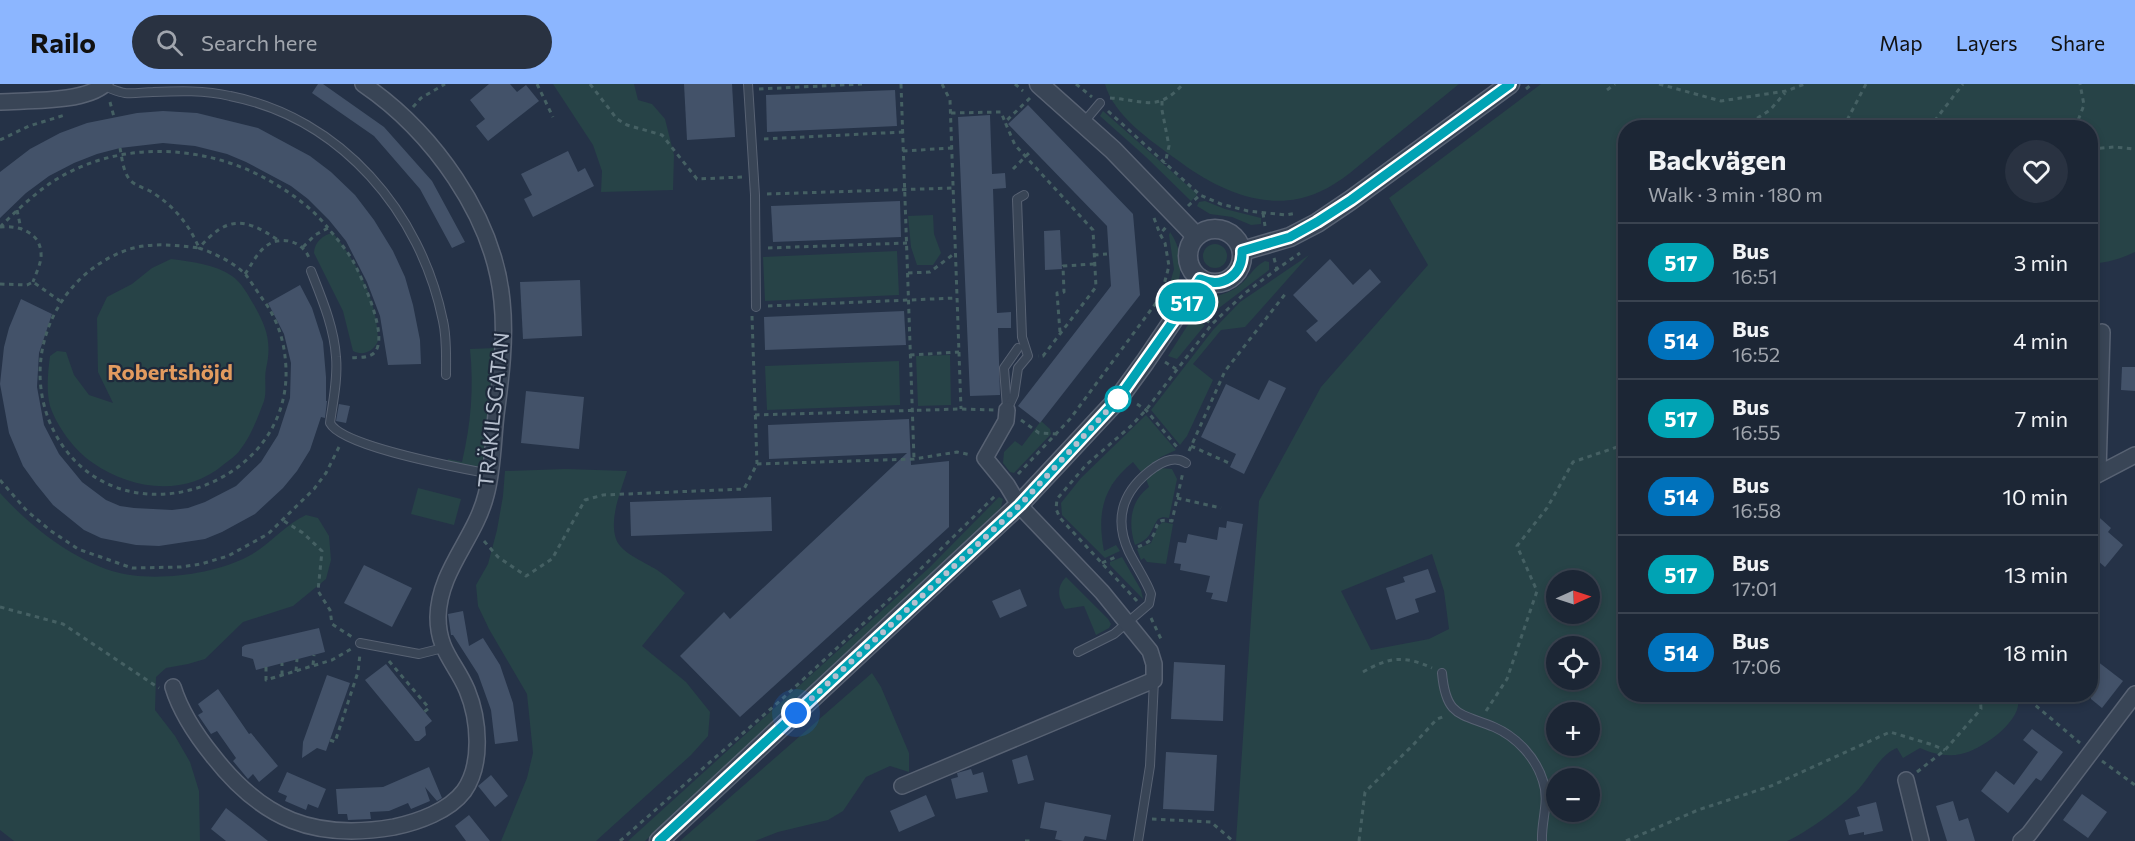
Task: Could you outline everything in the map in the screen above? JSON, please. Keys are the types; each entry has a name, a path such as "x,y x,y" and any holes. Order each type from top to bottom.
{"street":[{"name":"TRÄKILSGATAN","path":"175,694 195,731 222,768 246,793 268,810 295,823 322,829 357,831 401,825 431,815 456,799 469,782 475,766 476,735 471,704 466,689 443,648 438,617 440,597 446,576 473,528 486,496 503,345 502,299 498,275 488,243 466,195 436,153 404,117 363,84"},
{"path":"1242,251 1290,237 1317,222 1351,200 1510,84"},
{"path":"0,102 76,96 94,91 104,85"},
{"path":"1035,91 1084,122 1124,160 1196,236"},
{"path":"1206,230 1224,230 1233,236 1242,251 1241,264 1230,279 1219,283 1200,279 1188,262 1189,248 1196,236 1206,230"},
{"path":"659,841 1020,505 1118,399 1159,343 1200,279"},
{"path":"2098,414 2102,332"},
{"path":"902,786 1154,680 1154,664 1150,651 1102,592 1020,505 985,458 1006,421 1007,410"},
{"path":"2098,474 2135,455"},
{"path":"2021,841 2029,834 2135,694"},
{"path":"1906,780 1921,841"}],"lane":[{"path":"104,85 125,93 203,92 250,100 294,119 348,154 388,196 425,261 434,282 444,324 446,375"},
{"path":"748,87 755,195 756,307"},
{"path":"1084,122 1100,104"},
{"path":"1007,410 1014,395 1018,368 1028,356 1022,337 1017,198 1024,195"},
{"path":"311,271 327,313 337,358 330,423 332,427 344,435 423,460 490,474"},
{"path":"1007,410 1005,368 1018,348"},
{"path":"1078,652 1114,634 1145,610 1150,599 1149,589 1128,551 1121,518 1128,494 1136,482 1164,461 1183,461"},
{"path":"360,643 419,654 443,648"},
{"path":"1442,673 1445,698 1458,712 1465,718 1494,727 1518,743 1531,757 1544,782 1546,798 1542,841"},
{"path":"1138,841 1150,766 1154,680"}],"path":[{"path":"404,117 422,98 445,84"},
{"path":"537,84 553,117"},
{"path":"590,84 617,119 627,125 662,135 697,179 746,177"},
{"path":"748,87 862,84"},
{"path":"901,84 914,459"},
{"path":"942,84 950,100 961,409"},
{"path":"1076,84 1200,195 1221,204 1263,213"},
{"path":"1100,104 1109,98 1148,103 1162,101 1183,84"},
{"path":"1607,90 1615,84"},
{"path":"1659,84 1721,101 1786,91 1805,84"},
{"path":"1847,120 1866,84"},
{"path":"1935,120 1963,84"},
{"path":"2078,120 2084,105 2080,84"},
{"path":"822,86 823,93"},
{"path":"1005,122 1035,91"},
{"path":"1754,120 1770,110 1786,91"},
{"path":"1162,101 1169,146 1165,164"},
{"path":"950,113 1000,112 1015,145 1093,230 1096,287 1043,356 1028,356"},
{"path":"0,140 29,126 68,114"},
{"path":"751,139 903,132"},
{"path":"120,148 130,181 151,192 168,205 192,232 199,248"},
{"path":"903,151 952,148"},
{"path":"2098,148 2135,149"},
{"path":"0,227 52,182 76,169 122,155 164,150 228,162 269,180 303,204 328,228 353,261 376,318 380,341 376,352 368,357 337,358"},
{"path":"1013,169 1031,151"},
{"path":"755,195 953,188"},
{"path":"620,841 782,699 892,597 1057,434 1095,387 1162,292 1169,266 1165,243 1160,234 1200,195"},
{"path":"17,210 21,229"},
{"path":"199,248 212,232 224,226 242,223 254,225 278,240 293,242 303,247 308,254 311,271"},
{"path":"0,227 11,226 28,231 38,241 42,254 33,282 27,285 0,284"},
{"path":"303,247 315,235 328,228"},
{"path":"245,274 265,247 278,240"},
{"path":"756,249 907,243"},
{"path":"163,245 199,248 219,257 245,274 275,320 285,351 286,382 277,418 262,442 227,474 208,485 166,495 136,493 114,488 98,480 65,450 46,413 41,390 40,364 46,336 60,301 95,266 129,250 163,245"},
{"path":"908,273 930,272 956,253"},
{"path":"1094,255 1107,254"},
{"path":"1060,334 1058,292 1064,292 1063,266 1095,264"},
{"path":"1196,314 1212,324 1232,304 1277,269"},
{"path":"33,282 60,301"},
{"path":"1102,563 1148,542 1161,520 1172,521 1183,461 1225,371 1286,293"},
{"path":"756,307 957,298"},
{"path":"910,355 959,352"},
{"path":"1161,367 1164,361 1176,369"},
{"path":"1136,403 1146,410 1179,450 1183,461"},
{"path":"755,415 961,409 1007,410 1039,433 1057,434 1061,438"},
{"path":"0,480 27,510 51,531 78,549 132,568 181,567 228,556 268,534 326,473 344,435"},
{"path":"1191,446 1229,463"},
{"path":"1478,722 1507,678 1537,591 1517,546 1547,508 1573,462 1618,447"},
{"path":"473,528 498,557 526,576 552,559 585,500 603,495 744,489 758,465 914,459 957,452 985,458"},
{"path":"1177,498 1221,508"},
{"path":"283,520 303,533 322,551 318,591 330,610 332,624 360,643"},
{"path":"0,607 63,624 175,694"},
{"path":"266,667 266,680 332,660 360,643"},
{"path":"330,740 335,742 347,697 358,672 360,643"},
{"path":"377,645 429,708 424,712"},
{"path":"313,666 314,655"},
{"path":"1364,672 1382,661 1404,658 1442,673"},
{"path":"296,671 297,660"},
{"path":"282,663 282,675"},
{"path":"394,675 398,672"},
{"path":"405,688 409,684"},
{"path":"416,701 420,698"},
{"path":"1906,780 1945,750 1981,709 1981,702"},
{"path":"2032,702 2135,785"},
{"path":"1359,841 1365,792 1437,719 1458,712"},
{"path":"334,728 339,729"},
{"path":"1626,841 1698,810 1771,786 1890,732 1945,750"},
{"path":"1142,818 1211,822 1233,841"},
{"path":"1025,841 1031,841"}],"green space":[{"path":"553,84 634,84 638,100 652,104 665,119 674,155 673,190 601,192 602,171 593,145"},
{"path":"1105,84 1459,84 1335,184 1300,198 1281,201 1262,200 1225,189 1192,170 1134,126 1116,107"},
{"path":"1541,84 2135,84 2135,252 2102,263 2098,263 2098,120 1618,120 1618,702 2018,702 2015,713 2001,732 1970,751 1951,755 1920,748 1903,758 1897,748 1891,751 1849,798 1814,826 1787,841 1236,841 1259,501 1321,387 1428,265 1389,198","holes":["1432,554 1444,591 1449,629 1429,639 1371,650 1341,591"]},
{"path":"1103,111 1197,195 1191,201 1100,116"},
{"path":"1205,201 1225,209 1261,218 1261,224 1251,225 1232,217 1210,214 1197,206 1199,202"},
{"path":"933,215 934,234 941,253 933,265 917,265 911,247 908,216"},
{"path":"1170,232 1180,255 1179,279 1173,294 1168,290 1174,269"},
{"path":"333,233 358,270 374,312 378,341 371,350 364,353 353,351 343,311 314,253 320,240"},
{"path":"1215,244 1224,247 1227,256 1224,265 1215,268 1206,265 1203,256 1206,247"},
{"path":"897,251 899,295 765,301 763,257"},
{"path":"1309,255 1245,327 1221,330 1193,364 1213,380 1187,436 1180,445 1151,410 1213,330 1240,302"},
{"path":"171,259 211,266 236,279 247,293 262,321 267,336 268,351 264,401 244,445 234,456 208,475 175,486 158,486 141,484 108,472 93,463 73,445 62,430 50,406 48,374 50,356 57,351 66,352 74,375 89,395 113,403 98,372 97,318 107,297 132,284 152,268"},
{"path":"1265,261 1269,262 1269,270 1215,311 1201,309 1201,306 1210,299 1236,288"},
{"path":"1193,317 1205,325 1177,359 1168,356"},
{"path":"496,348 483,464 477,470 447,464 448,459 462,462 465,448 472,392 470,349"},
{"path":"950,355 951,405 918,406 916,356"},
{"path":"899,361 900,405 767,410 765,366"},
{"path":"1146,415 1176,450 1161,457 1141,472 1133,462 1114,481 1104,502 1102,538 1104,551 1116,545 1120,551 1105,558 1062,515 1061,503 1081,478"},
{"path":"1041,421 1050,429 1051,434 1014,473 1010,472 1003,463 1004,452 1015,441 1022,446"},
{"path":"1160,468 1172,469 1177,479 1169,518 1158,519 1150,535 1135,545 1131,521 1134,506 1149,487 1146,479"},
{"path":"566,469 627,471 615,514 616,539 629,554 660,572 685,593 642,646 686,682 710,712 708,736 691,755 596,841 501,841 527,778 533,753 527,694 478,606 476,585 488,564 497,530 505,471"},
{"path":"418,488 461,499 454,525 411,514"},
{"path":"0,493 24,517 66,549 96,565 127,575 162,577 199,573 233,563 255,552 306,515 318,518 329,536 331,560 326,579 293,606 243,622 205,659 166,668 156,677 155,710 175,736 190,762 199,791 200,841 14,841 0,830"},
{"path":"999,497 1003,499 1001,507 974,534 645,841 628,841 930,567"},
{"path":"1163,522 1173,524 1166,564 1147,562 1144,558 1141,560 1137,549 1151,543 1158,526"},
{"path":"1122,557 1141,590 1143,599 1110,565 1110,562"},
{"path":"1066,577 1108,619 1111,624 1109,628 1096,635 1084,606 1065,609 1059,593"},
{"path":"872,673 881,687 909,753 909,772 890,766 866,777 843,811 828,820 778,832 755,841 680,841"}],"building":[{"path":"318,84 323,84 384,127 432,181 465,242 452,248 420,189 374,136 312,93"},
{"path":"489,84 510,84 517,92 526,85 539,101 488,141 476,126 485,119 470,100"},
{"path":"684,84 732,84 735,137 687,140"},
{"path":"895,90 897,126 767,132 766,95"},
{"path":"1028,105 1133,214 1140,295 1040,423 1018,406 1111,286 1107,226 1008,124"},
{"path":"163,111 197,113 258,128 310,156 355,195 393,251 405,277 420,340 421,364 388,365 380,316 367,282 346,241 329,220 291,186 227,154 195,146 163,143 120,148 97,154 49,176 26,193 0,218 0,172 30,149 60,133 87,123 137,113"},
{"path":"990,115 992,174 1005,173 1006,188 993,189 997,313 1011,312 1011,328 998,328 1000,395 970,396 958,117"},
{"path":"568,151 578,172 585,168 594,186 533,217 524,199 532,195 521,174"},
{"path":"900,201 901,237 773,242 771,206"},
{"path":"1060,230 1062,269 1045,270 1044,231"},
{"path":"1330,259 1353,285 1370,269 1381,282 1316,342 1306,331 1318,321 1293,295"},
{"path":"580,280 582,336 523,339 520,282"},
{"path":"300,285 312,308 323,342 327,401 325,418 321,417 310,450 297,471 283,488 255,514 205,539 159,546 136,545 101,538 84,530 53,505 23,466 9,433 0,384 4,347 21,299 52,314 39,353 37,387 44,425 59,454 82,482 106,500 120,506 172,510 188,508 205,502 236,486 261,462 278,435 290,398 291,363 284,334 268,303"},
{"path":"904,311 906,345 765,350 764,317"},
{"path":"2122,367 2135,367 2135,391 2121,390"},
{"path":"1269,380 1286,388 1244,474 1230,467 1236,454 1201,437 1226,384 1259,400"},
{"path":"526,391 584,397 579,449 521,443"},
{"path":"339,404 350,406 346,423 336,421"},
{"path":"909,419 911,465 949,461 949,527 740,717 680,656 724,612 730,619 907,453 769,459 768,425"},
{"path":"771,497 772,531 631,536 630,502"},
{"path":"2098,516 2111,528 2108,532 2123,545 2105,567 2098,561"},
{"path":"1227,521 1243,524 1227,602 1211,599 1213,593 1206,592 1210,576 1180,570 1181,564 1174,563 1178,542 1186,543 1188,534 1217,540 1219,527 1226,528"},
{"path":"364,565 412,588 392,627 344,603"},
{"path":"1428,569 1436,592 1415,599 1419,612 1396,620 1386,588 1405,582 1403,577"},
{"path":"1020,589 1027,606 1000,618 992,601"},
{"path":"463,611 469,646 483,638 500,665 513,703 518,741 495,744 491,710 478,674 451,635 448,614"},
{"path":"319,628 325,652 256,670 253,659 242,656 242,647 245,645"},
{"path":"1174,662 1225,665 1223,721 1171,719"},
{"path":"2098,662 2123,681 2102,708 2095,702 2098,702"},
{"path":"386,664 432,721 425,727 426,735 419,741 415,741 365,680"},
{"path":"327,675 350,683 326,751 317,748 302,758 303,742"},
{"path":"218,689 249,734 251,733 278,766 259,782 253,774 248,779 233,761 236,758 217,731 211,734 198,715 203,712 198,704"},
{"path":"2032,729 2063,752 2041,781 2036,778 2008,813 1981,791 1996,771 2014,785 2038,752 2023,740"},
{"path":"1166,752 1217,755 1214,811 1163,809"},
{"path":"1027,755 1034,780 1018,784 1012,760"},
{"path":"429,767 442,798 437,801 425,787 430,801 411,809 408,803 389,811 370,812 371,819 348,820 347,814 338,814 336,789 383,787"},
{"path":"971,769 973,775 983,772 988,792 956,799 951,779 958,777 957,773"},
{"path":"287,772 326,789 318,808 308,804 306,810 285,801 287,796 278,792"},
{"path":"491,775 508,796 495,807 478,786"},
{"path":"2082,794 2107,812 2088,838 2063,820"},
{"path":"926,795 935,816 899,832 890,811"},
{"path":"1953,801 1959,821 1968,818 1975,841 1947,841 1936,806"},
{"path":"1045,802 1111,815 1106,840 1085,836 1083,841 1055,839 1057,831 1040,828"},
{"path":"1876,802 1883,831 1849,835 1845,820 1860,816 1857,807"},
{"path":"226,808 268,841 226,841 211,829"},
{"path":"469,815 490,841 466,841 455,826"}],"bus line":[{"name":"517","path":"659,841 1020,505 1118,399 1184,306 1200,279 1212,283 1225,282 1230,279 1239,269 1242,251 1290,237 1317,222 1351,200 1510,84"}],"district":[{"name":"Robertshöjd","path":"170,372"}],"route":[{"path":"796,713 1020,505 1118,399"}]}
